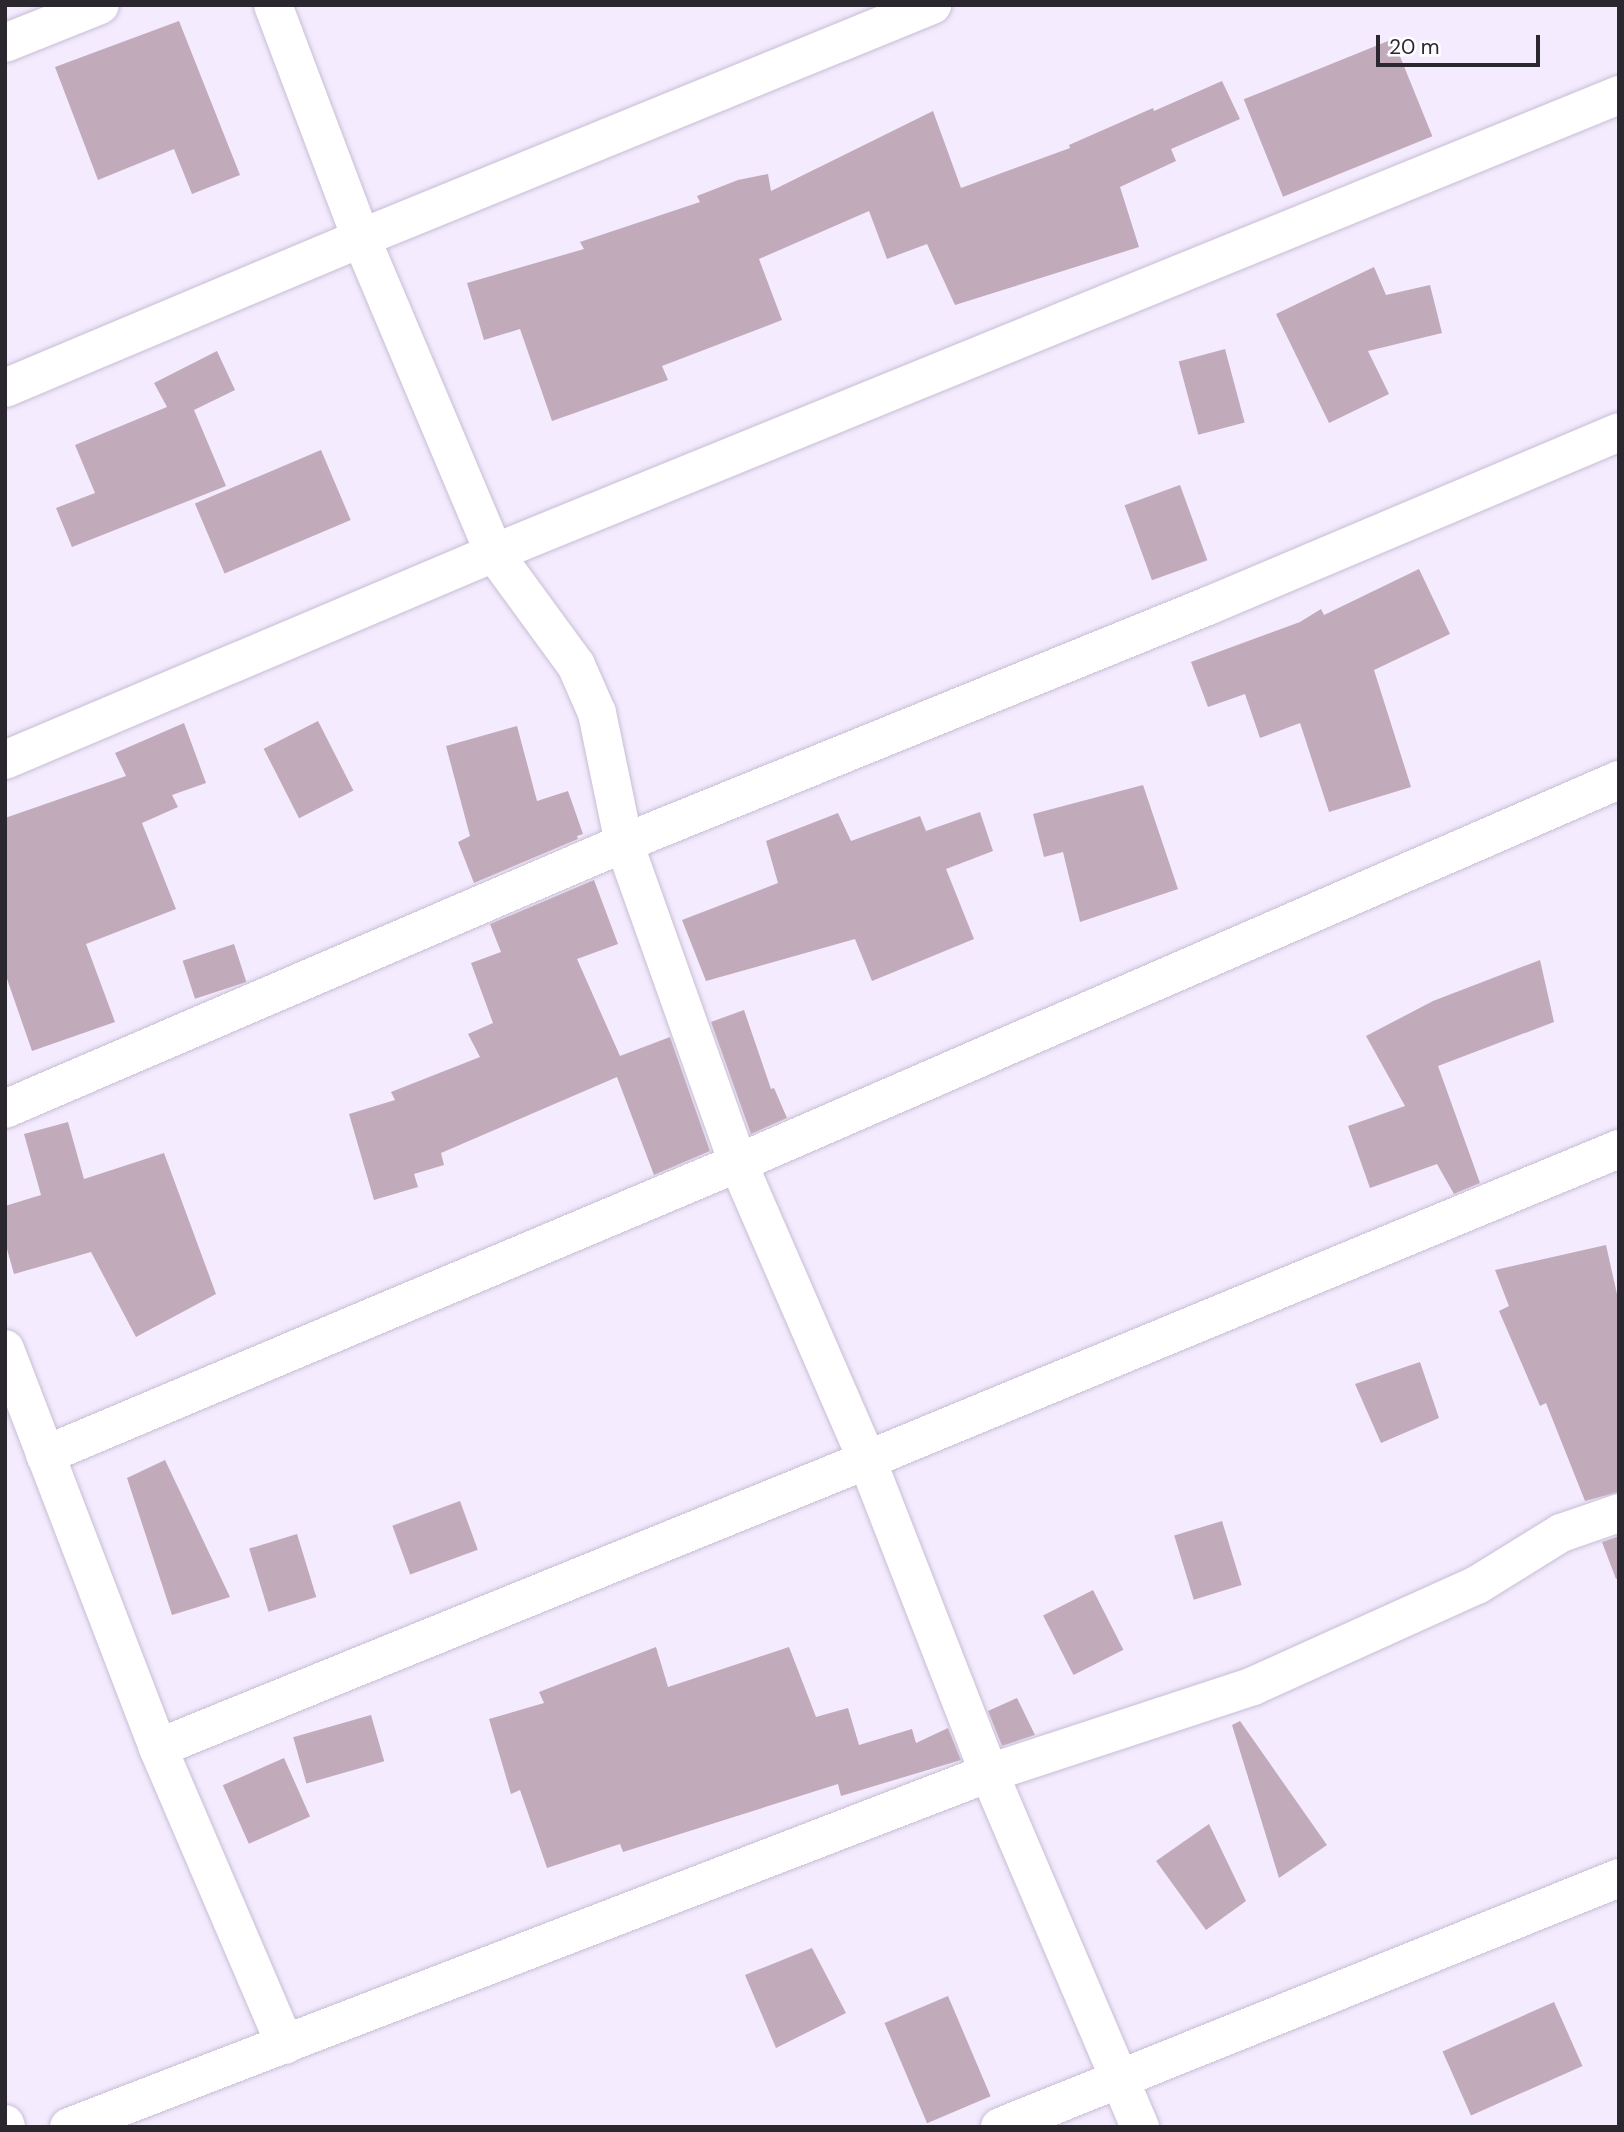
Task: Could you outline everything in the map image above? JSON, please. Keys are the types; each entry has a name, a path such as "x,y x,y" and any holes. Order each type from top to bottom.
{"street":[{"path":"5,43 100,5"},
{"path":"274,5 361,238 494,553 576,665 597,713 624,844 738,1163 867,1460 989,1773 1140,2127"},
{"path":"5,388 361,238 932,5"},
{"path":"5,761 494,553 1619,95"},
{"path":"5,1109 624,844 1210,605 1619,432"},
{"path":"45,1455 738,1163 1619,780"},
{"path":"158,1748 867,1460 1619,1149"},
{"path":"5,1349 158,1748 285,2045"},
{"path":"69,2127 989,1773 1253,1686 1477,1585 1561,1533 1619,1513"},
{"path":"1000,2127 1619,1878"}],"building":[{"path":"179,21 240,175 192,194 174,149 98,180 55,67"},
{"path":"1393,39 1432,136 1283,197 1244,99"},
{"path":"1222,81 1240,119 1171,149 1176,161 1120,187 1139,247 955,305 927,244 887,259 869,211 759,259 782,320 662,366 668,380 552,421 520,329 484,340 467,283 584,249 580,242 700,202 697,196 738,180 768,174 771,191 933,111 961,188 1070,148 1069,145"},
{"path":"1374,267 1386,295 1430,285 1442,333 1368,351 1389,394 1329,423 1276,314"},
{"path":"1225,349 1245,422 1198,435 1179,361"},
{"path":"217,351 235,390 194,410 226,486 72,547 56,508 95,493 75,445 167,407 154,383"},
{"path":"321,450 351,520 225,573 195,504"},
{"path":"1180,485 1207,560 1152,580 1125,505"},
{"path":"1419,569 1450,634 1374,670 1411,787 1329,812 1300,723 1260,738 1245,694 1208,707 1191,662 1300,622 1321,609 1324,615"},
{"path":"318,721 353,790 299,818 264,749"},
{"path":"184,723 206,783 172,795 178,807 142,823 176,909 86,944 115,1022 32,1051 5,973 5,818 126,776 115,753"},
{"path":"517,726 537,801 568,791 583,834 577,836 578,839 474,883 458,842 470,836 446,746"},
{"path":"1143,785 1178,889 1080,922 1063,852 1044,857 1033,814"},
{"path":"980,812 993,851 946,869 974,939 872,981 855,939 706,981 682,920 778,883 766,841 838,813 851,841 920,816 926,831"},
{"path":"594,880 618,944 577,959 620,1056 670,1037 710,1151 654,1175 617,1077 441,1153 444,1165 414,1174 418,1187 374,1200 349,1114 395,1100 391,1092 480,1057 468,1034 493,1023 471,963 501,952 490,924"},
{"path":"234,944 246,982 195,999 183,961"},
{"path":"1540,960 1554,1022 1438,1066 1480,1183 1454,1194 1437,1164 1370,1188 1348,1126 1405,1106 1366,1036 1433,1001"},
{"path":"744,1010 771,1089 774,1088 787,1118 751,1134 711,1022"},
{"path":"68,1122 84,1179 164,1153 216,1294 136,1337 91,1252 14,1274 5,1242 5,1206 41,1195 24,1134"},
{"path":"1606,1245 1619,1303 1619,1492 1585,1501 1546,1403 1540,1406 1499,1311 1509,1306 1495,1270"},
{"path":"1420,1362 1439,1418 1381,1443 1355,1384"},
{"path":"165,1460 230,1597 172,1615 127,1478"},
{"path":"460,1501 478,1550 410,1574 392,1526"},
{"path":"1222,1521 1242,1585 1194,1600 1174,1536"},
{"path":"297,1534 316,1597 268,1612 249,1549"},
{"path":"1619,1536 1619,1578 1616,1579 1602,1542"},
{"path":"1093,1590 1123,1650 1074,1675 1043,1615"},
{"path":"656,1647 668,1687 789,1647 816,1717 848,1708 859,1745 912,1729 916,1743 948,1728 961,1760 841,1796 838,1784 623,1852 620,1844 547,1868 520,1790 511,1794 489,1719 544,1703 539,1692"},
{"path":"1017,1698 1035,1735 1002,1746 988,1711"},
{"path":"371,1715 384,1761 306,1783 293,1737"},
{"path":"1240,1721 1327,1845 1279,1878 1232,1725"},
{"path":"284,1758 310,1816 249,1844 223,1785"},
{"path":"1209,1824 1246,1901 1206,1930 1156,1861"},
{"path":"812,1948 846,2013 776,2048 745,1975"},
{"path":"948,1996 991,2096 927,2123 884,2023"},
{"path":"1554,2002 1582,2066 1471,2116 1443,2052"}]}
